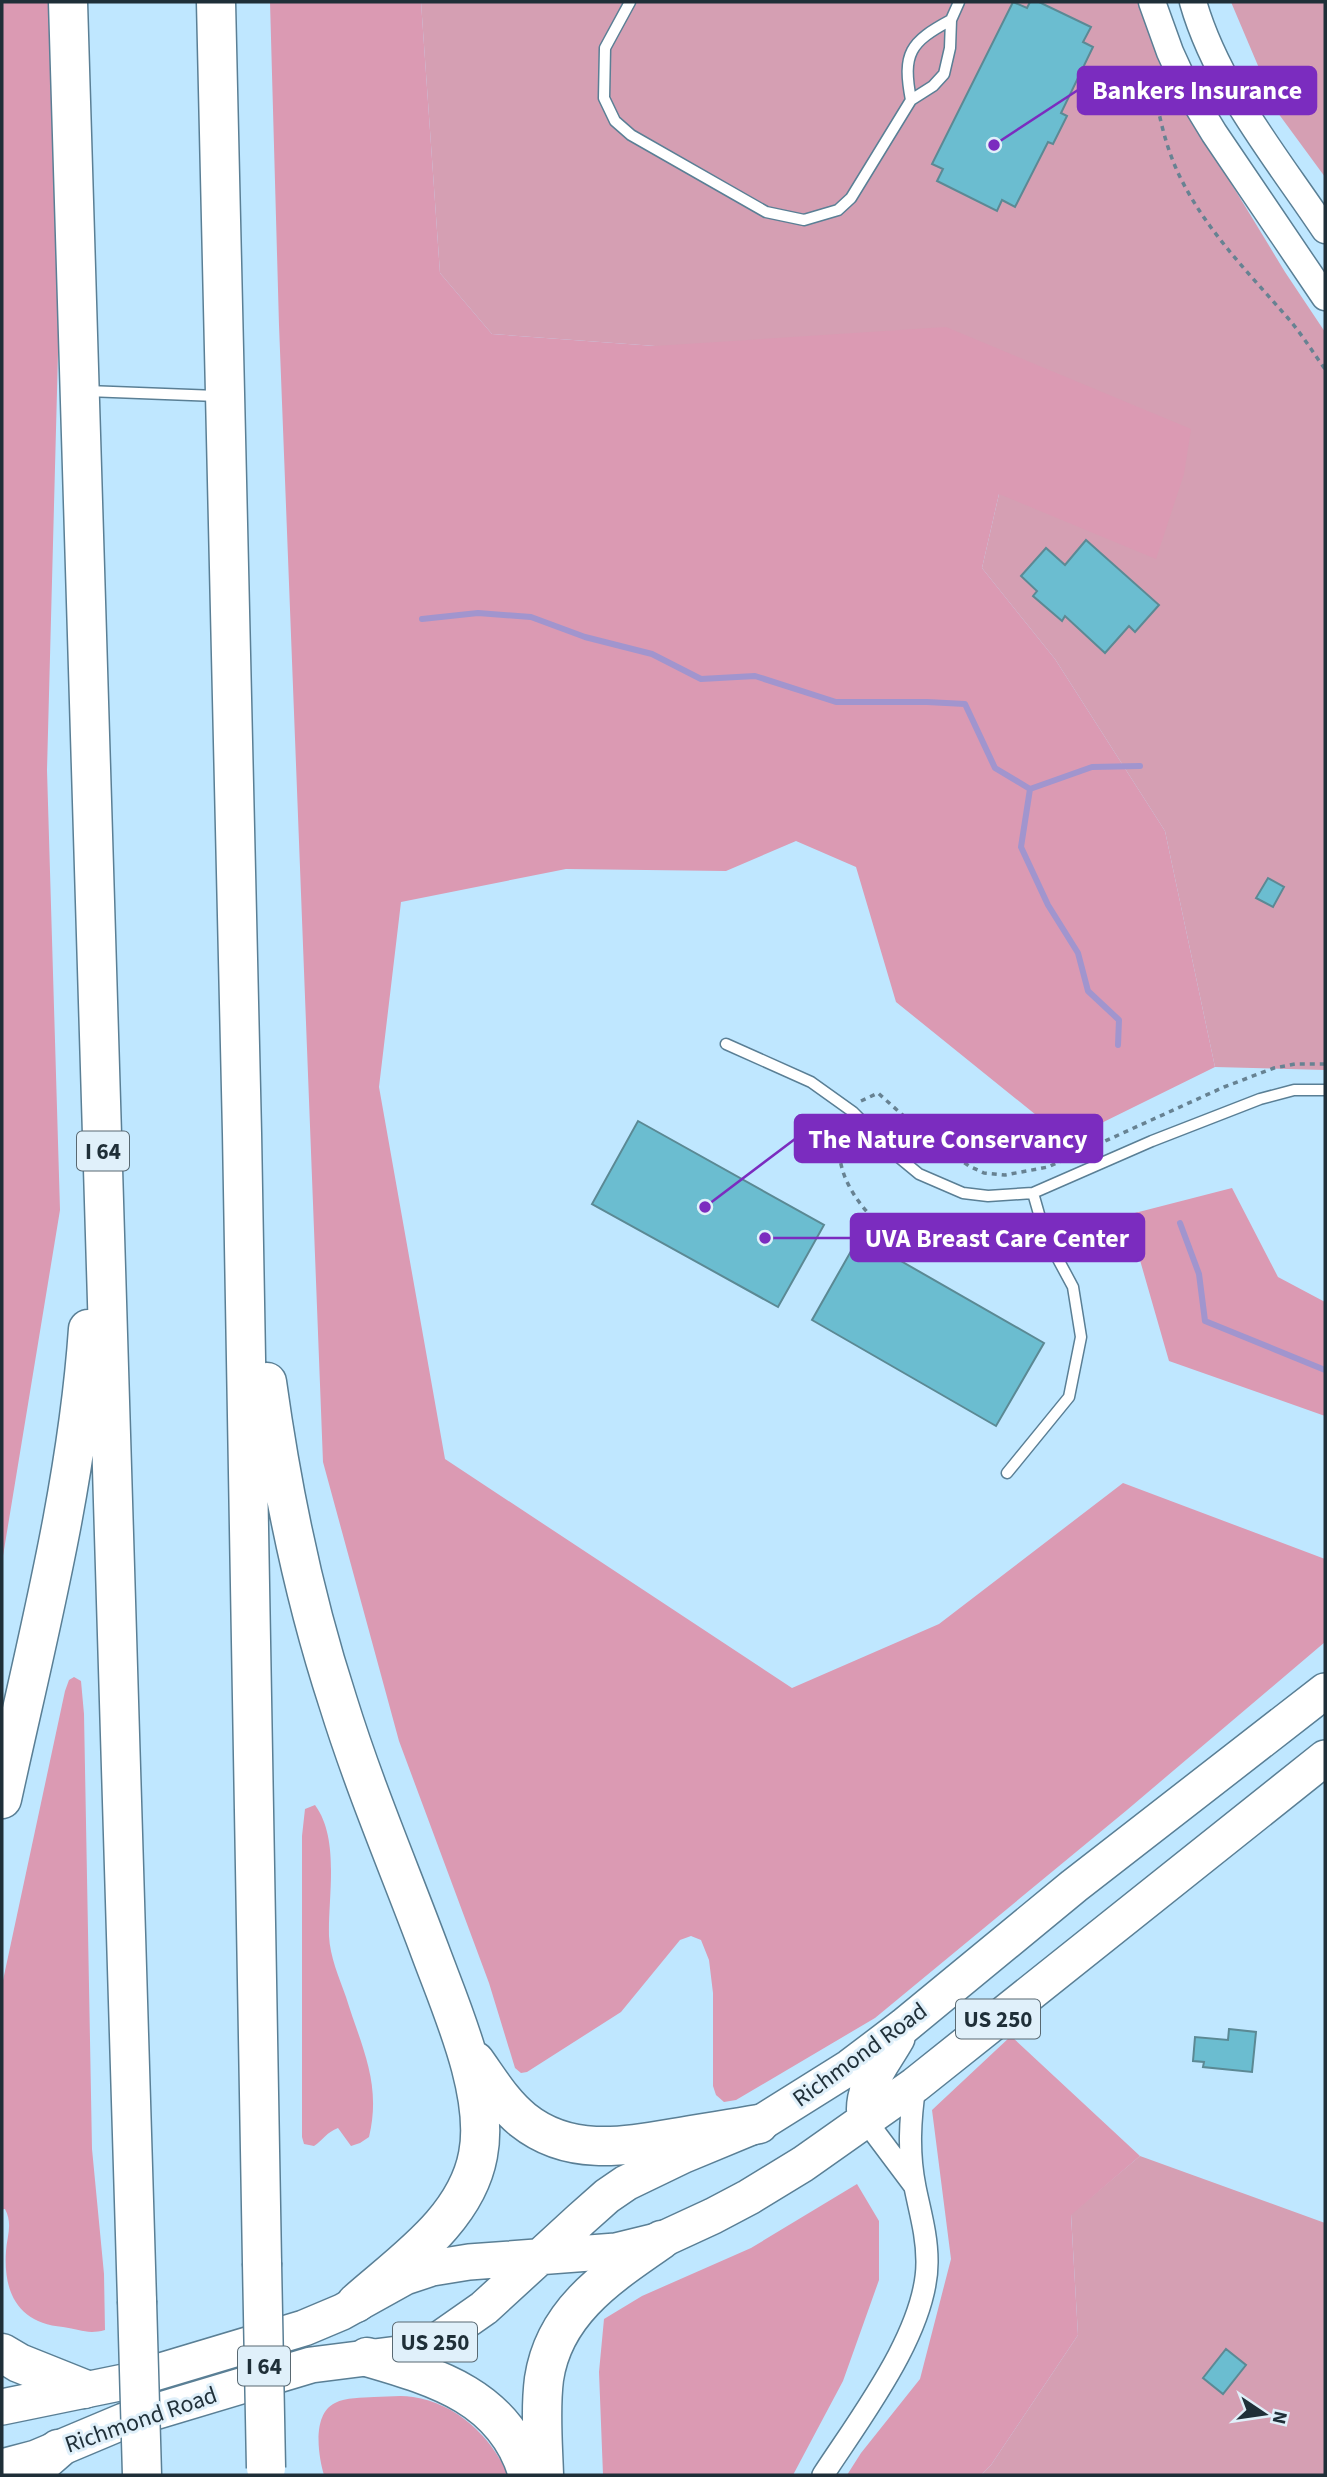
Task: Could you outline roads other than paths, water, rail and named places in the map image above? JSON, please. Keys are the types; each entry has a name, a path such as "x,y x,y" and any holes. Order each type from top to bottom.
{"highway":[{"name":"I 64","path":"68,2 142,2475"},
{"name":"I 64","path":"216,2 242,1133 266,2472"},
{"path":"2,1798 45,1609 82,1402 88,1332 89,1168 99,985"},
{"path":"242,1133 256,1200 259,1306 272,1422 284,1494 305,1585 338,1703 464,2045 478,2102 481,2130 478,2155 470,2182 456,2207 436,2231 356,2304"},
{"name":"Richmond Road","path":"2,2467 36,2458 124,2421 311,2365 398,2354 434,2343 484,2308 601,2201 626,2183 759,2124 824,2085 904,2026 1074,1886 1325,1691"},
{"name":"Richmond Road","path":"2,2407 124,2382 304,2328 405,2277 432,2268 469,2262 616,2251 661,2240 749,2197 866,2121 915,2085 1325,1758"},
{"path":"866,2121 863,2103 866,2095 904,2026"},
{"path":"464,2045 514,2113 537,2129 569,2143 619,2147 759,2124"},
{"path":"544,2475 544,2380 555,2340 573,2311 586,2297 610,2276 661,2240"},
{"path":"2,2353 19,2363 84,2389"},
{"path":"367,2357 432,2376 469,2397 492,2416 511,2439 523,2459 528,2475"},
{"path":"28,2475 58,2449"}],"street":[{"path":"1152,2 1186,87 1325,298"},
{"path":"1194,2 1212,50 1237,97 1325,230"},
{"path":"823,2475 907,2340 924,2293 928,2263 926,2233 915,2186 909,2129 915,2085"},
{"path":"866,2121 915,2186"}],"lane":[{"path":"630,2 605,48 604,98 615,121 631,135 766,212 804,220 838,211 854,194 911,100 933,86 944,74 950,48 951,20 959,2"},
{"path":"911,100 907,79 909,57 923,36 951,20"},
{"path":"80,390 224,396"},
{"path":"726,1044 811,1082 853,1112 919,1174 963,1193 988,1196 1033,1193 1152,1141 1260,1099 1294,1090 1325,1090"},
{"path":"1007,1473 1069,1397 1082,1337 1073,1287 1045,1235 1033,1193"}],"waterway":[{"path":"422,619 478,613 531,617 585,637 652,654 701,679 755,676 836,702 965,704 995,768 1030,789 1021,847 1048,905 1078,953 1088,991 1119,1020 1118,1045"},
{"path":"1030,789 1092,767 1140,766"},
{"path":"1180,1223 1199,1274 1205,1321 1325,1370"}],"place":[{"name":"Bankers Insurance","path":"994,145"},
{"name":"The Nature Conservancy","path":"705,1207"},
{"name":"UVA Breast Care Center","path":"765,1238"}]}
